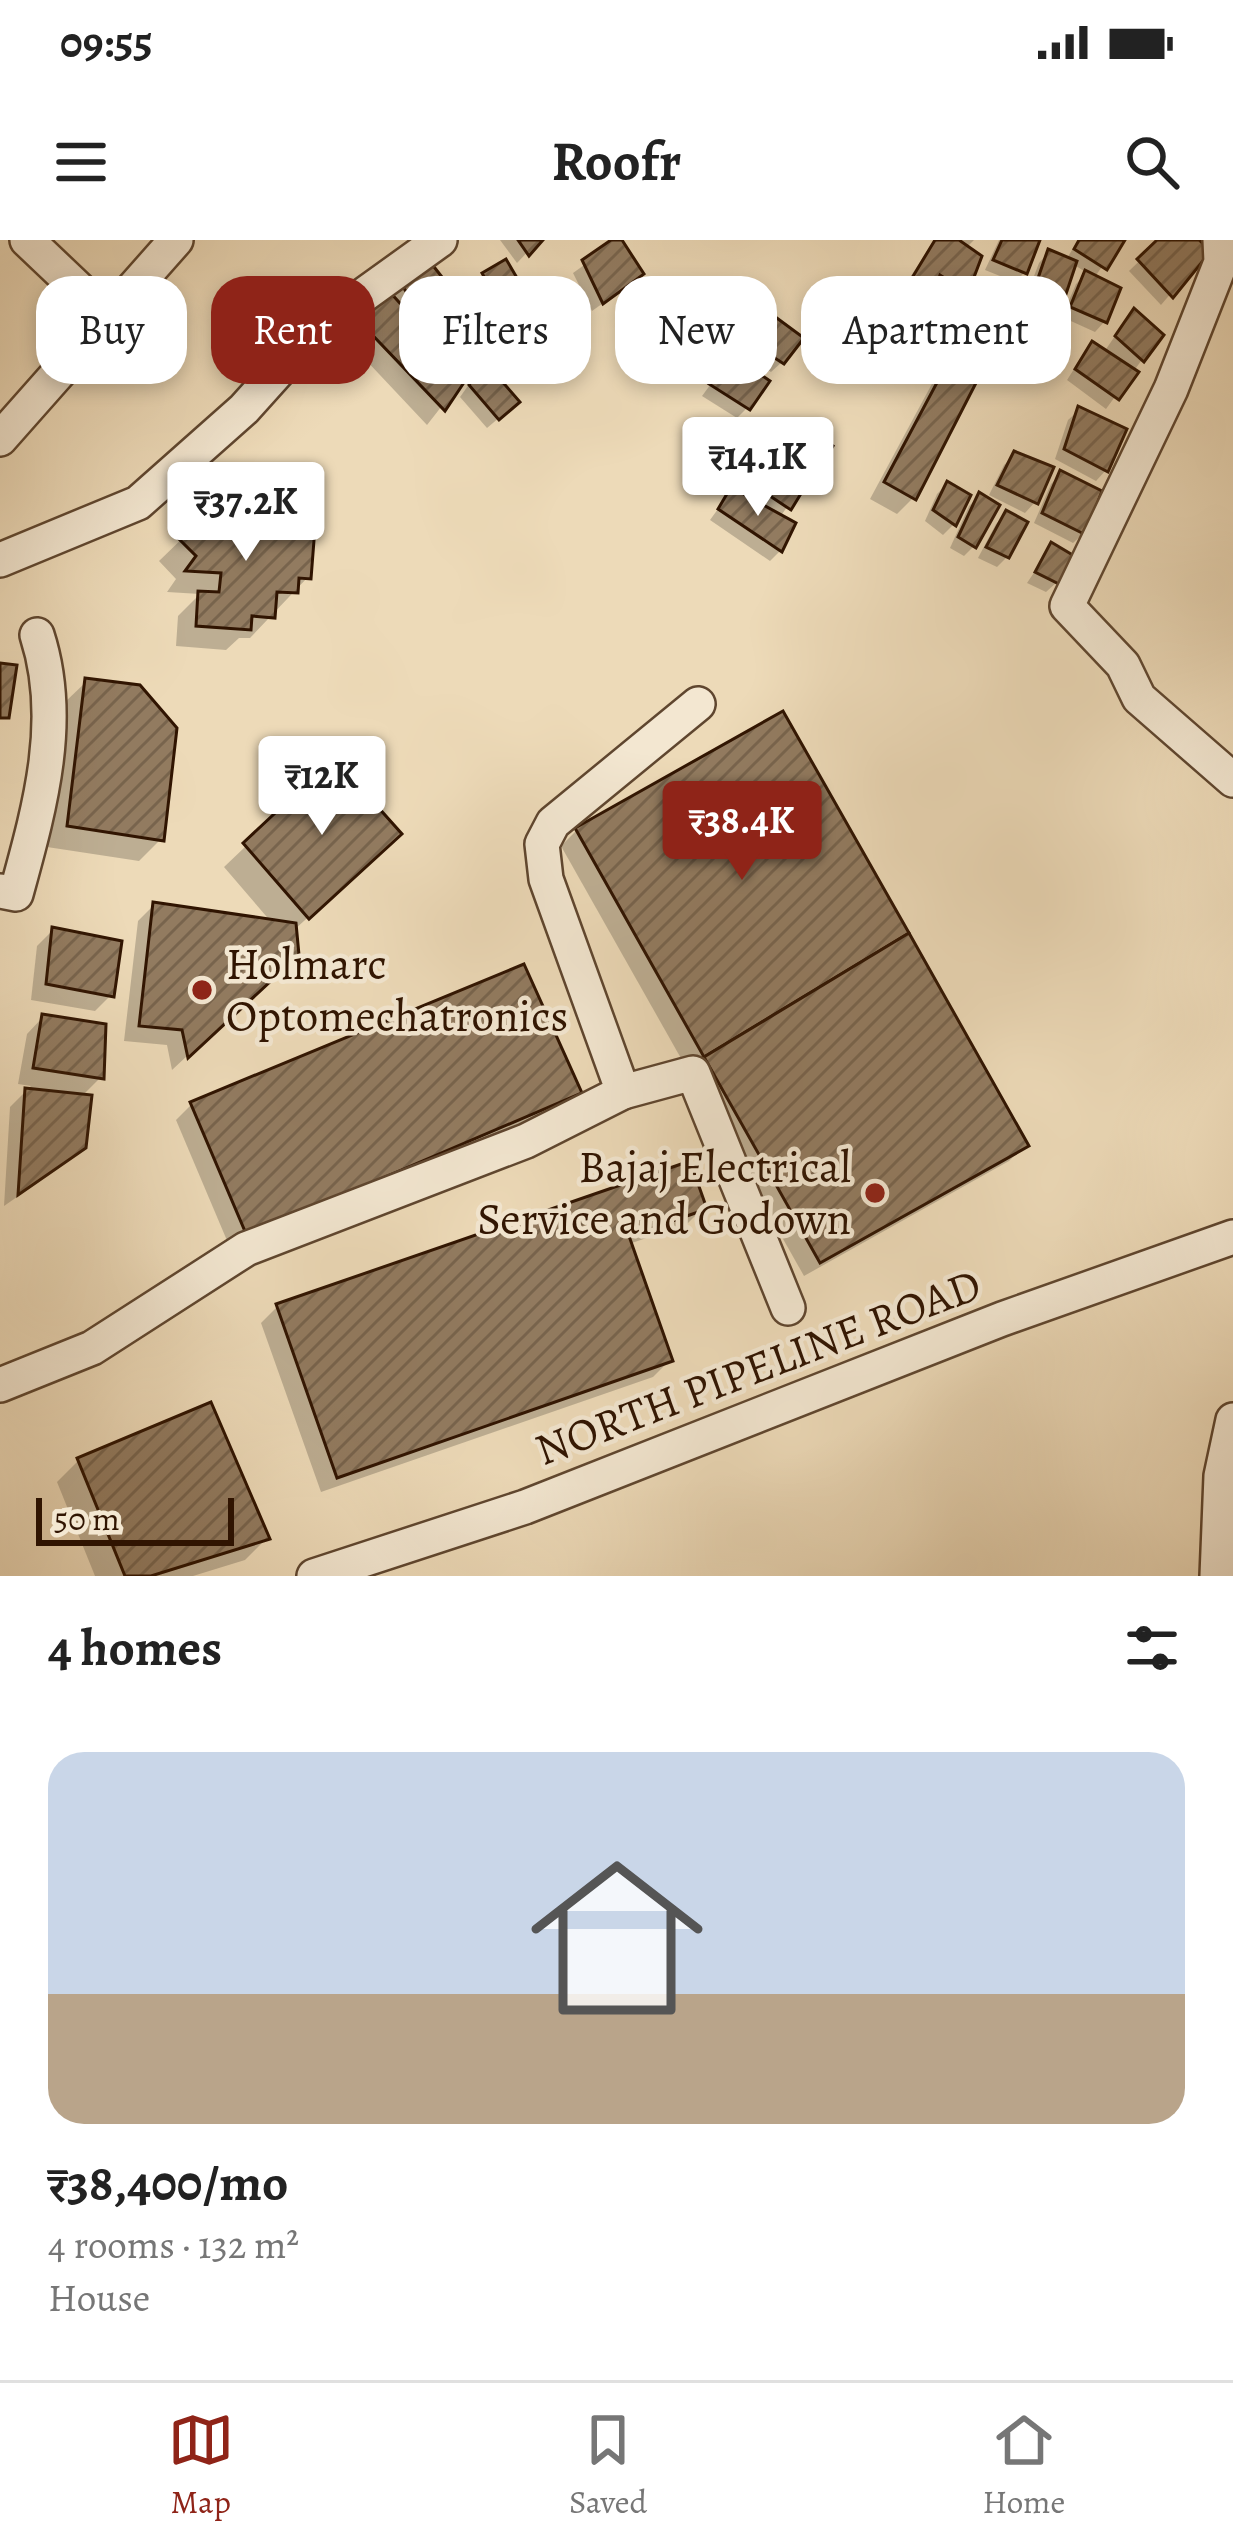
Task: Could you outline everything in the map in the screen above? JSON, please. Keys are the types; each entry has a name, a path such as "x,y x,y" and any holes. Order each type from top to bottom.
{"street":[{"path":"27,240 65,276"},
{"path":"144,276 176,240"},
{"path":"0,560 138,503 244,409 316,330 440,240"},
{"path":"1220,240 1221,262 1171,389 1067,606 1123,665 1139,698 1233,780"},
{"path":"0,440 49,384"},
{"path":"0,891 16,894 44,791 50,674 38,635"},
{"path":"623,1092 546,879 542,844 554,823 698,704"},
{"path":"0,1385 92,1348 246,1249 526,1141 623,1092 693,1073 788,1308"},
{"name":"NORTH PIPELINE ROAD","path":"314,1576 525,1508 1002,1319 1233,1237"},
{"path":"1217,1576 1221,1476 1233,1420"}],"building":[{"path":"518,240 543,240 529,256"},
{"path":"611,240 622,240 644,274 615,276 615,295 603,304 582,260"},
{"path":"935,240 959,240 982,256 974,276 913,276"},
{"path":"1002,240 1040,240 1027,274 993,260"},
{"path":"1079,240 1125,240 1107,270 1074,249"},
{"path":"1157,240 1199,240 1211,251 1173,298 1137,259"},
{"path":"1048,249 1077,261 1071,279 1039,276"},
{"path":"506,259 516,276 484,276"},
{"path":"431,263 441,276 410,276"},
{"path":"1085,270 1121,288 1107,323 1071,305"},
{"path":"389,291 399,302 399,363 375,338 375,306"},
{"path":"1134,308 1164,335 1144,362 1115,336"},
{"path":"777,318 801,336 784,364 777,359"},
{"path":"1092,341 1139,372 1119,400 1075,369"},
{"path":"419,384 463,384 445,411"},
{"path":"504,384 520,402 499,420 469,385"},
{"path":"709,384 768,384 750,410"},
{"path":"936,384 975,384 916,500 884,482"},
{"path":"1078,406 1127,429 1108,472 1064,449"},
{"path":"808,429 833,446 821,466 793,449"},
{"path":"1014,451 1054,467 1038,504 997,485"},
{"path":"781,465 808,482 791,510 767,494"},
{"path":"1060,470 1102,491 1086,535 1042,513"},
{"path":"947,481 971,495 956,526 933,510"},
{"path":"731,487 796,523 782,552 718,509"},
{"path":"979,492 1000,505 976,548 958,537"},
{"path":"219,499 236,515 254,503 267,523 315,527 311,579 299,578 298,593 277,592 275,618 252,616 251,630 196,626 198,591 219,592 221,573 185,571 196,556 178,538"},
{"path":"1006,510 1028,522 1009,558 986,547"},
{"path":"1051,542 1076,557 1059,584 1035,572"},
{"path":"0,663 17,665 9,718 0,718"},
{"path":"85,678 140,685 177,728 164,841 67,826"},
{"path":"783,711 909,933 704,1057 575,828"},
{"path":"334,758 402,834 309,919 243,843"},
{"name":"Holmarc Optomechatronics","path":"153,902 296,923 299,955 188,1058 182,1030 139,1026"},
{"path":"52,927 122,941 114,997 46,984"},
{"path":"909,933 1029,1146 820,1263 704,1057"},
{"path":"524,964 582,1093 247,1236 190,1102"},
{"path":"42,1014 106,1024 104,1079 33,1068"},
{"path":"25,1088 92,1095 86,1148 18,1195"},
{"path":"690,1161 707,1209 629,1236 673,1361 337,1478 276,1304"},
{"path":"211,1402 270,1539 151,1576 125,1576 77,1458"}],"place":[{"name":"Holmarc Optomechatronics","path":"202,990"},
{"name":"Bajaj Electrical Service and Godown","path":"875,1193"}]}
